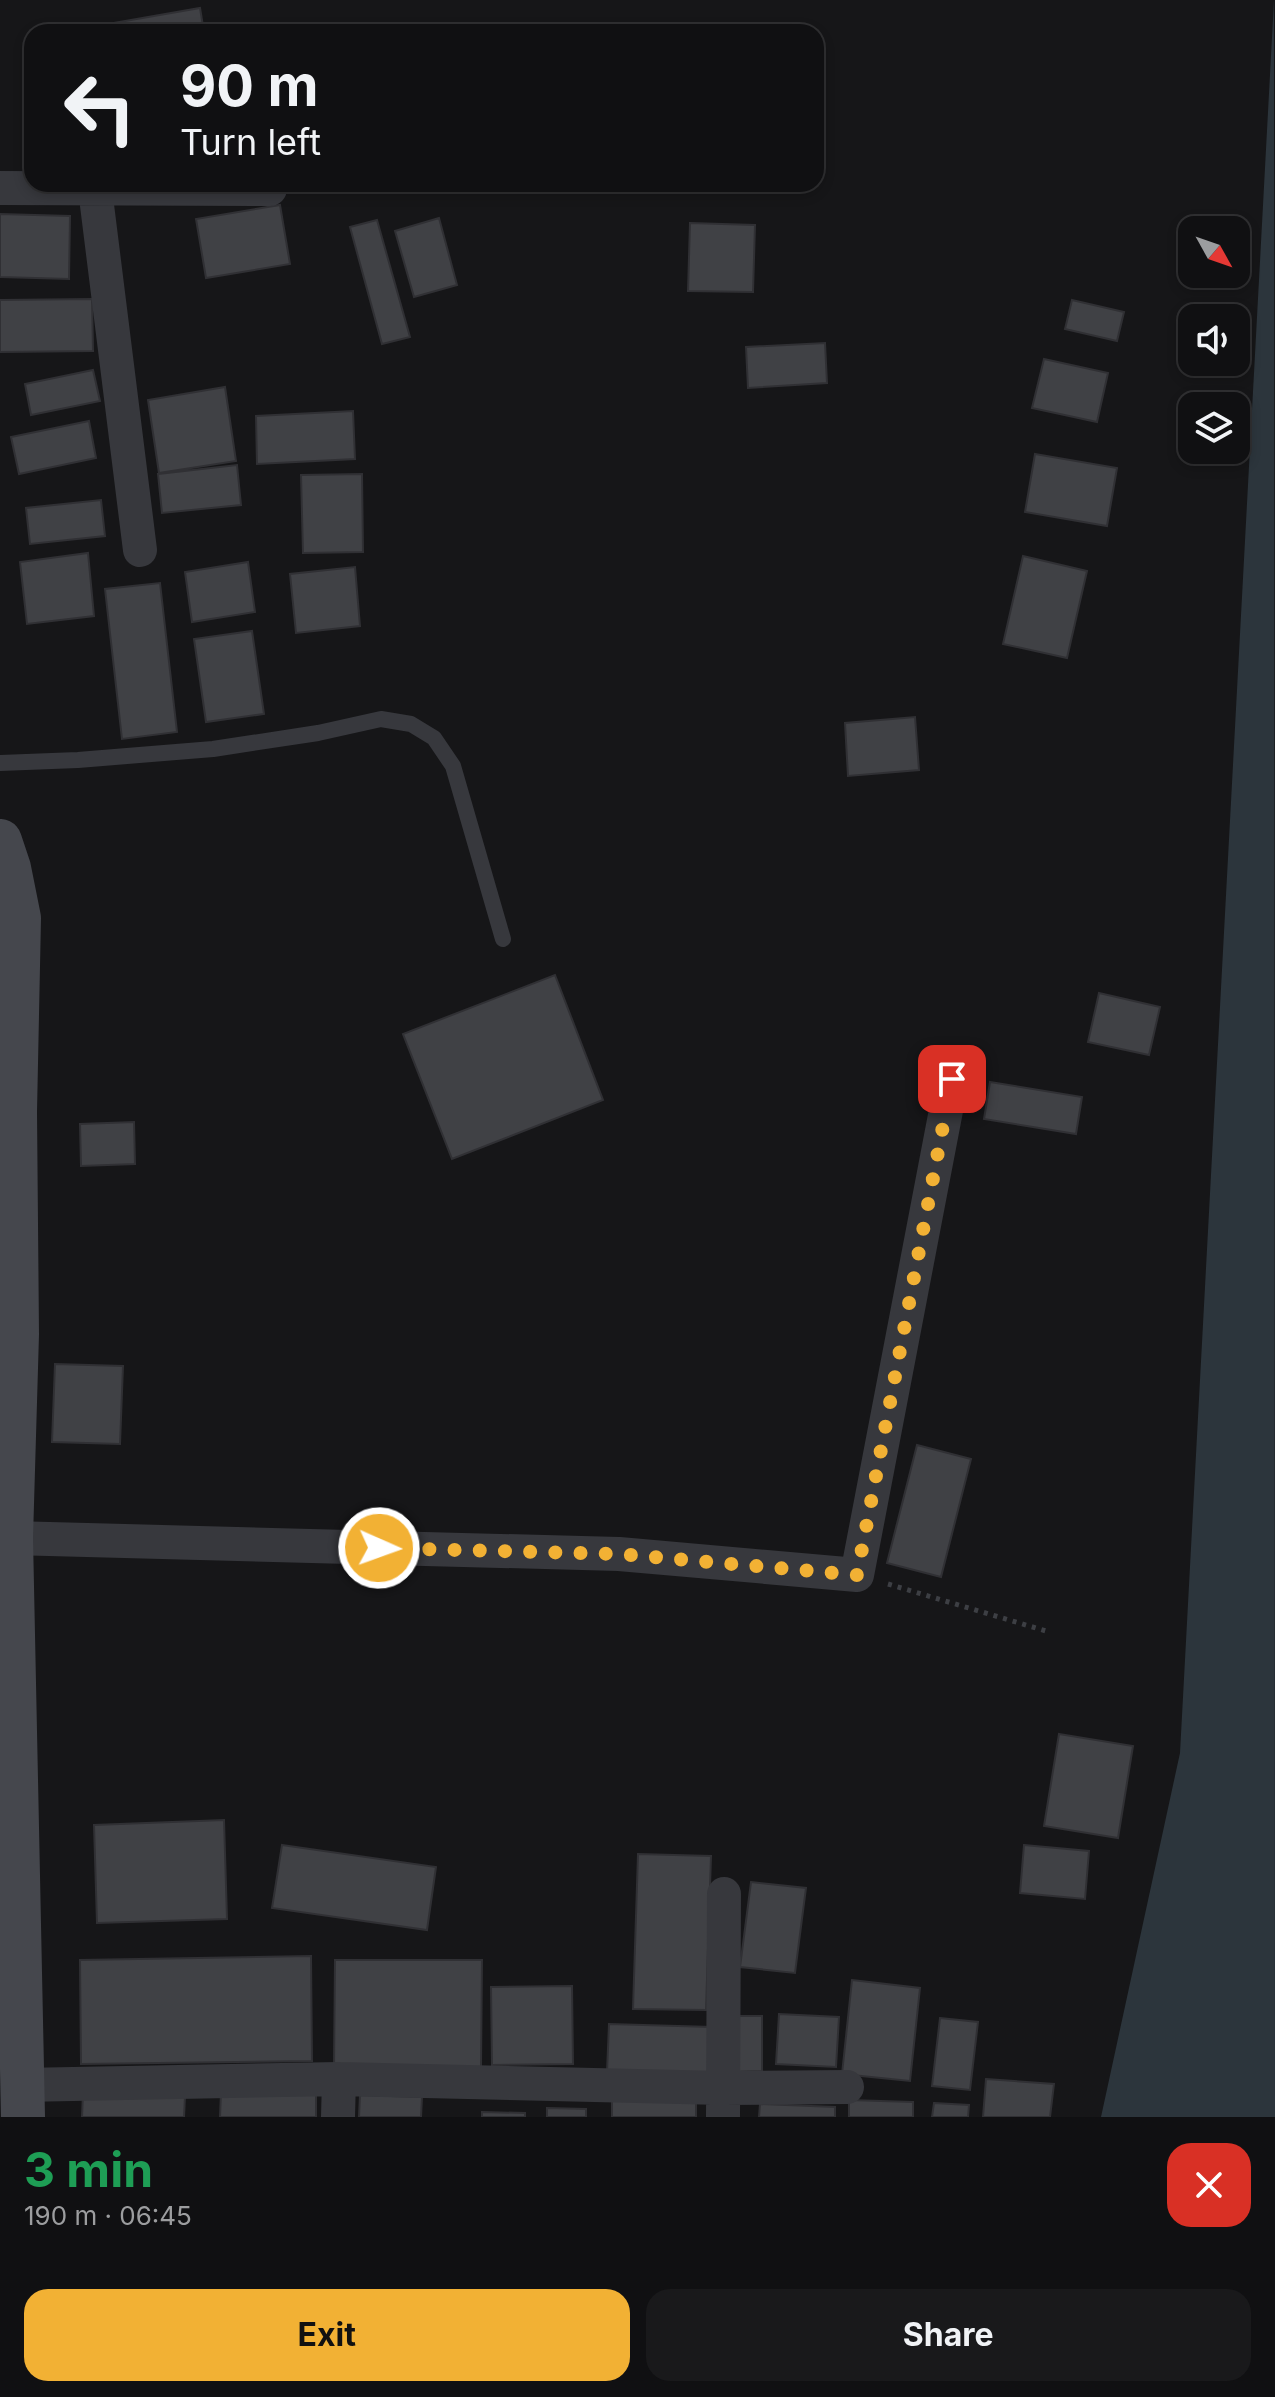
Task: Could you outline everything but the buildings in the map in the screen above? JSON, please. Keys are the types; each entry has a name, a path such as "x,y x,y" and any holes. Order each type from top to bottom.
{"street":[{"path":"0,188 24,188"},
{"path":"95,192 140,550"},
{"path":"0,841 19,918 15,1112 17,1334 11,1538 22,2101 339,2079 723,2103 847,2087"},
{"path":"11,1538 619,1554 857,1575 952,1079"},
{"path":"723,2103 724,1894"},
{"path":"338,2117 339,2079"}],"lane":[{"path":"0,763 213,749 318,733 381,719 411,724 434,738 453,766 503,939"}],"path":[{"path":"857,1575 1046,1631"}],"shaded area":[{"path":"1274,0 1275,2117 1101,2117 1180,1753"}],"route":[{"path":"379,1548 619,1554 857,1575 952,1079"}]}
